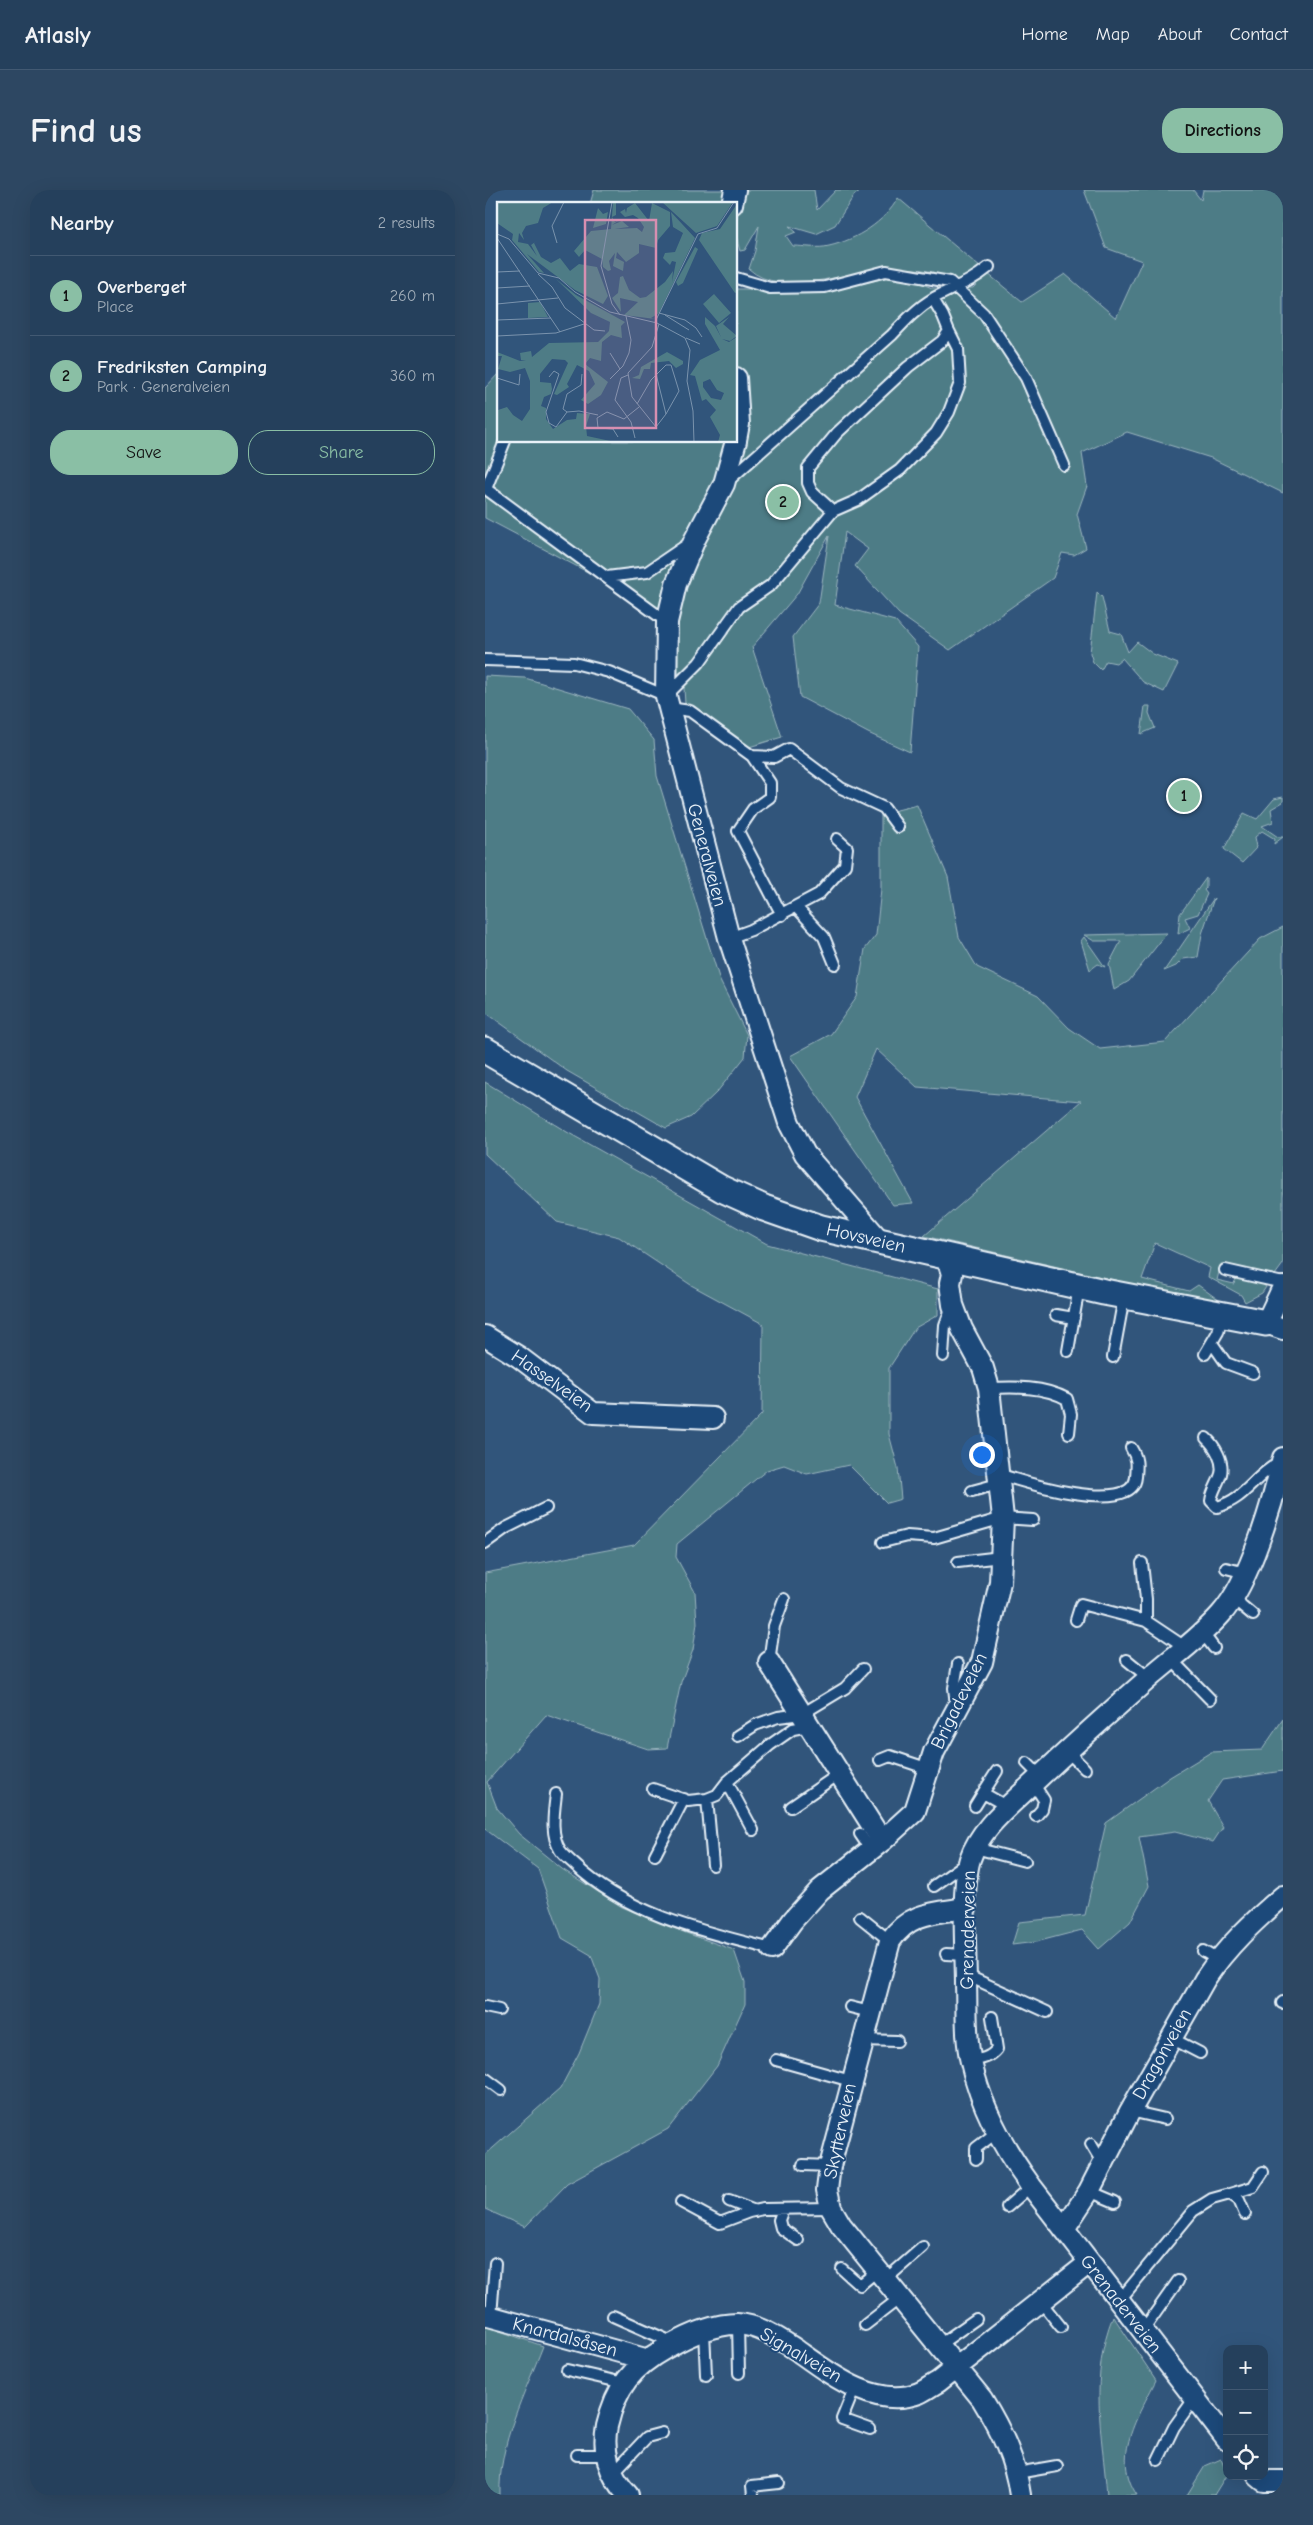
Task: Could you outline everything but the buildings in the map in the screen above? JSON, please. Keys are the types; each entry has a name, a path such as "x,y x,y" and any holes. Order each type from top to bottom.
{"street":[{"name":"Generalveien","path":"737,393 739,424 737,435"},
{"name":"Generalveien","path":"736,442 724,484 695,539 676,584 667,622 668,702 729,938 789,1123 805,1154 882,1243"},
{"name":"Hovsveien","path":"485,1050 722,1188 764,1208 821,1228 1124,1296 1274,1326"},
{"name":"Brigadeveien","path":"772,1949 793,1920 820,1890 877,1846 915,1811 934,1752 982,1662 1000,1582 1003,1518 997,1479 989,1388 983,1368 962,1329 953,1305 950,1283 952,1274 946,1255"},
{"path":"1274,1326 1283,1287"},
{"name":"Hasselveien","path":"485,1336 519,1357 593,1413 713,1418"},
{"name":"Grenaderveien","path":"1223,2427 1194,2399 1089,2264 1008,2155 976,2084 970,2060 966,1908 972,1854 982,1834 1008,1807 1033,1774 1067,1751 1202,1632 1221,1614 1235,1595 1246,1573 1283,1460"},
{"path":"769,1662 839,1774 877,1846"},
{"name":"Dragonveien","path":"1064,2229 1089,2191 1103,2164 1125,2111 1171,2038 1211,1955 1283,1896"},
{"name":"Skytterveien","path":"958,2368 834,2222 827,2190 830,2166 851,2081 891,1941 900,1927 916,1917 966,1908"},
{"name":"Signalveien","path":"628,2495 612,2474 606,2455 605,2442 610,2412 624,2383 645,2359 674,2343 704,2331 738,2324 762,2329 855,2387 877,2394 900,2397 919,2393 958,2368 1089,2264"},
{"name":"Knardalsåsen","path":"488,2316 645,2359"},
{"path":"958,2368 1001,2428 1017,2473 1019,2495"}],"lane":[{"path":"724,484 892,335 913,312 933,299 971,282 989,267"},
{"path":"737,278 770,288 825,287 887,271 950,282 955,290 984,314 1026,378 1064,464"},
{"path":"668,702 739,607 771,584 833,511 858,500 900,470 936,433 949,412 960,383 958,349 933,299"},
{"path":"833,511 812,492 808,483 808,468 837,433 908,367 942,341 949,331"},
{"path":"505,442 487,489 667,622"},
{"path":"606,577 617,578 647,572 695,539"},
{"path":"485,660 574,663 609,672 668,702 690,710 752,756 770,783 770,797 753,809 738,831 782,915"},
{"path":"752,756 774,757 789,749 841,788 884,808 898,827"},
{"path":"729,938 782,915 819,894 845,865 847,848 837,839"},
{"path":"796,908 823,937 835,964"},
{"path":"1225,1270 1283,1283"},
{"path":"1068,1351 1080,1286"},
{"path":"1113,1357 1124,1296"},
{"path":"943,1356 945,1325 953,1305"},
{"path":"1056,1314 1074,1318"},
{"path":"1205,1354 1218,1332 1222,1315"},
{"path":"1212,1343 1226,1363 1253,1373"},
{"path":"989,1388 1039,1389 1054,1392 1067,1399 1071,1414 1069,1433"},
{"path":"1206,1438 1214,1444 1219,1457 1221,1473 1212,1492 1211,1501 1217,1507 1228,1504 1244,1494 1269,1468 1283,1460"},
{"path":"973,1491 997,1479 1106,1497 1127,1491 1136,1481 1138,1458 1131,1448"},
{"path":"485,1544 506,1528 546,1508"},
{"path":"883,1542 907,1536 933,1538 1003,1518 1033,1520"},
{"path":"958,1562 1001,1557"},
{"path":"1142,1563 1146,1599 1146,1621"},
{"path":"1226,1568 1246,1573"},
{"path":"1235,1595 1241,1605 1253,1616"},
{"path":"769,1662 774,1626 784,1599"},
{"path":"1076,1620 1081,1604 1146,1621 1178,1653 1210,1699"},
{"path":"1202,1632 1214,1648"},
{"path":"1127,1660 1149,1678"},
{"path":"957,1709 953,1688 958,1664"},
{"path":"653,1789 684,1799 707,1799 717,1795 727,1782 770,1745 845,1688 863,1669"},
{"path":"737,1736 755,1725 778,1717 805,1720"},
{"path":"1067,1751 1085,1769"},
{"path":"880,1760 890,1756 929,1769"},
{"path":"975,1806 997,1771"},
{"path":"791,1806 839,1774"},
{"path":"1033,1774 1045,1800 1043,1809 1036,1816"},
{"path":"727,1782 753,1830"},
{"path":"983,1793 1008,1807"},
{"name":"Brigadeveien","path":"555,1794 553,1832 560,1851 585,1875 629,1902 684,1925 772,1949"},
{"path":"655,1855 684,1799"},
{"path":"707,1799 713,1865"},
{"path":"860,1834 877,1846"},
{"path":"934,1886 972,1854 1025,1861"},
{"path":"860,1917 891,1941"},
{"path":"946,1954 1047,2012"},
{"path":"850,2007 870,2012"},
{"path":"485,2008 499,2010"},
{"path":"970,2060 979,2060 993,2055 997,2049 992,2017"},
{"path":"1171,2038 1200,2052"},
{"path":"862,2040 897,2041"},
{"path":"776,2060 851,2081"},
{"path":"485,2078 501,2090"},
{"path":"1125,2111 1165,2119"},
{"path":"976,2160 976,2148 997,2132"},
{"path":"1091,2144 1103,2164"},
{"path":"803,2164 830,2166"},
{"path":"1119,2302 1193,2212 1212,2199 1253,2187 1263,2172"},
{"path":"1007,2207 1031,2186"},
{"path":"1089,2191 1115,2202"},
{"path":"1230,2194 1239,2200 1245,2214"},
{"path":"729,2201 755,2211"},
{"path":"681,2202 720,2223 755,2211 783,2209 834,2222"},
{"path":"783,2209 779,2220 781,2228 798,2240"},
{"path":"842,2268 860,2284 881,2276 923,2247"},
{"path":"488,2316 495,2263"},
{"path":"1142,2332 1178,2281"},
{"path":"865,2325 900,2298"},
{"path":"1041,2302 1061,2327"},
{"path":"613,2316 674,2343"},
{"path":"939,2345 976,2319"},
{"path":"738,2324 739,2373"},
{"path":"704,2331 706,2375"},
{"path":"567,2370 624,2383"},
{"path":"855,2387 843,2419 870,2429"},
{"path":"1157,2460 1174,2428 1194,2399"},
{"path":"612,2474 647,2437 662,2433"},
{"path":"577,2454 606,2455"},
{"path":"1017,2473 1057,2466"},
{"path":"753,2495 752,2486 779,2483"}],"green space":[{"path":"594,190 727,190 725,202 591,202"},
{"path":"742,190 814,190 817,210 836,190 856,190 859,193 855,194 835,225 816,234 789,226 796,232 786,236 793,246 811,247 829,246 859,235 886,215 898,198 981,268 967,277 957,280 918,269 886,269 796,283 779,282 763,278 749,269 755,251 759,226 745,250 740,251 738,243 737,220"},
{"path":"1084,190 1193,190 1201,200 1203,190 1283,190 1283,493 1211,458 1127,432 1082,453 1087,486 1077,514 1086,548 1074,555 1062,553 1053,578 950,650 899,614 855,566 868,549 845,532 835,605 895,621 918,647 910,752 868,733 800,697 793,637 819,603 829,536 797,594 752,647 782,737 749,747 685,703 683,674 678,673 677,623 663,617 648,604 485,518 485,388 497,375 497,442 737,442 737,289 840,289 885,278 908,278 932,288 973,288 987,273 1022,302 1065,274 1116,318 1142,261 1106,248"},
{"path":"1097,592 1102,597 1110,631 1121,634 1128,652 1137,642 1153,654 1178,664 1164,692 1143,682 1122,658 1116,663 1106,661 1101,670 1093,662 1090,653"},
{"path":"485,676 525,678 628,709 654,740 657,776 720,981 747,1035 745,1057 717,1092 691,1117 666,1128 567,1071 485,1012"},
{"path":"1145,706 1150,706 1149,713 1155,728 1141,734"},
{"path":"1283,797 1283,802 1271,809 1273,822 1262,826 1278,837 1283,837 1274,844 1275,839 1262,831 1255,837 1257,847 1242,863 1224,849 1244,813 1257,819 1274,799"},
{"path":"917,805 948,877 959,937 977,967 1038,996 1069,1028 1100,1049 1165,1042 1260,939 1283,927 1283,1264 1275,1275 1221,1264 1217,1280 1234,1284 1236,1278 1262,1284 1266,1287 1262,1293 1245,1302 1241,1295 1208,1277 1210,1268 1155,1243 1142,1279 1189,1291 1198,1285 1227,1306 924,1236 1081,1101 917,1087 876,1049 855,1097 913,1203 893,1205 790,1056 831,1034 857,997 865,949 876,935 881,889 881,814"},
{"path":"1206,878 1206,888 1204,890 1207,894 1198,914 1185,918 1190,928 1178,934 1180,914"},
{"path":"1214,898 1202,934 1198,957 1183,959 1176,966 1164,971"},
{"path":"1167,933 1129,981 1114,990 1109,964 1121,941 1094,941 1084,935"},
{"path":"1084,937 1105,967 1098,964 1090,970 1081,941"},
{"path":"485,1082 567,1132 767,1244 938,1289 938,1315 915,1328 889,1368 889,1434 898,1468 901,1499 887,1503 849,1465 807,1474 784,1465 767,1470 677,1544 676,1557 695,1592 697,1623 693,1650 681,1682 667,1748 648,1749 546,1715 487,1782 497,1808 519,1834 562,1869 622,1907 734,1950 745,1982 745,2004 717,2066 668,2129 567,2184 525,2227 485,2209 485,2155 560,2089 579,2053 599,2004 600,1979 591,1955 562,1938 538,1869 485,1829 485,1573 634,1545 762,1414 763,1324 691,1285 619,1237 557,1222 485,1154"},
{"path":"1283,1719 1283,1771 1222,1780 1208,1801 1223,1827 1213,1842 1175,1832 1139,1837 1149,1886 1130,1922 1099,1949 1082,1930 1036,1942 1012,1945 1019,1922 1085,1915 1106,1823 1170,1777 1211,1752 1262,1750"},
{"path":"1113,2316 1156,2380 1135,2422 1127,2451 1126,2466 1130,2481 1137,2495 1107,2495 1100,2427 1099,2383 1101,2361"},
{"path":"485,2326 543,2346 508,2438 503,2457 500,2495 485,2495"},
{"path":"1221,2459 1223,2464 1223,2480 1214,2495 1187,2495 1205,2466"}],"place":[{"name":"Fredriksten Camping","path":"783,502"},
{"name":"Overberget","path":"1184,796"}]}
